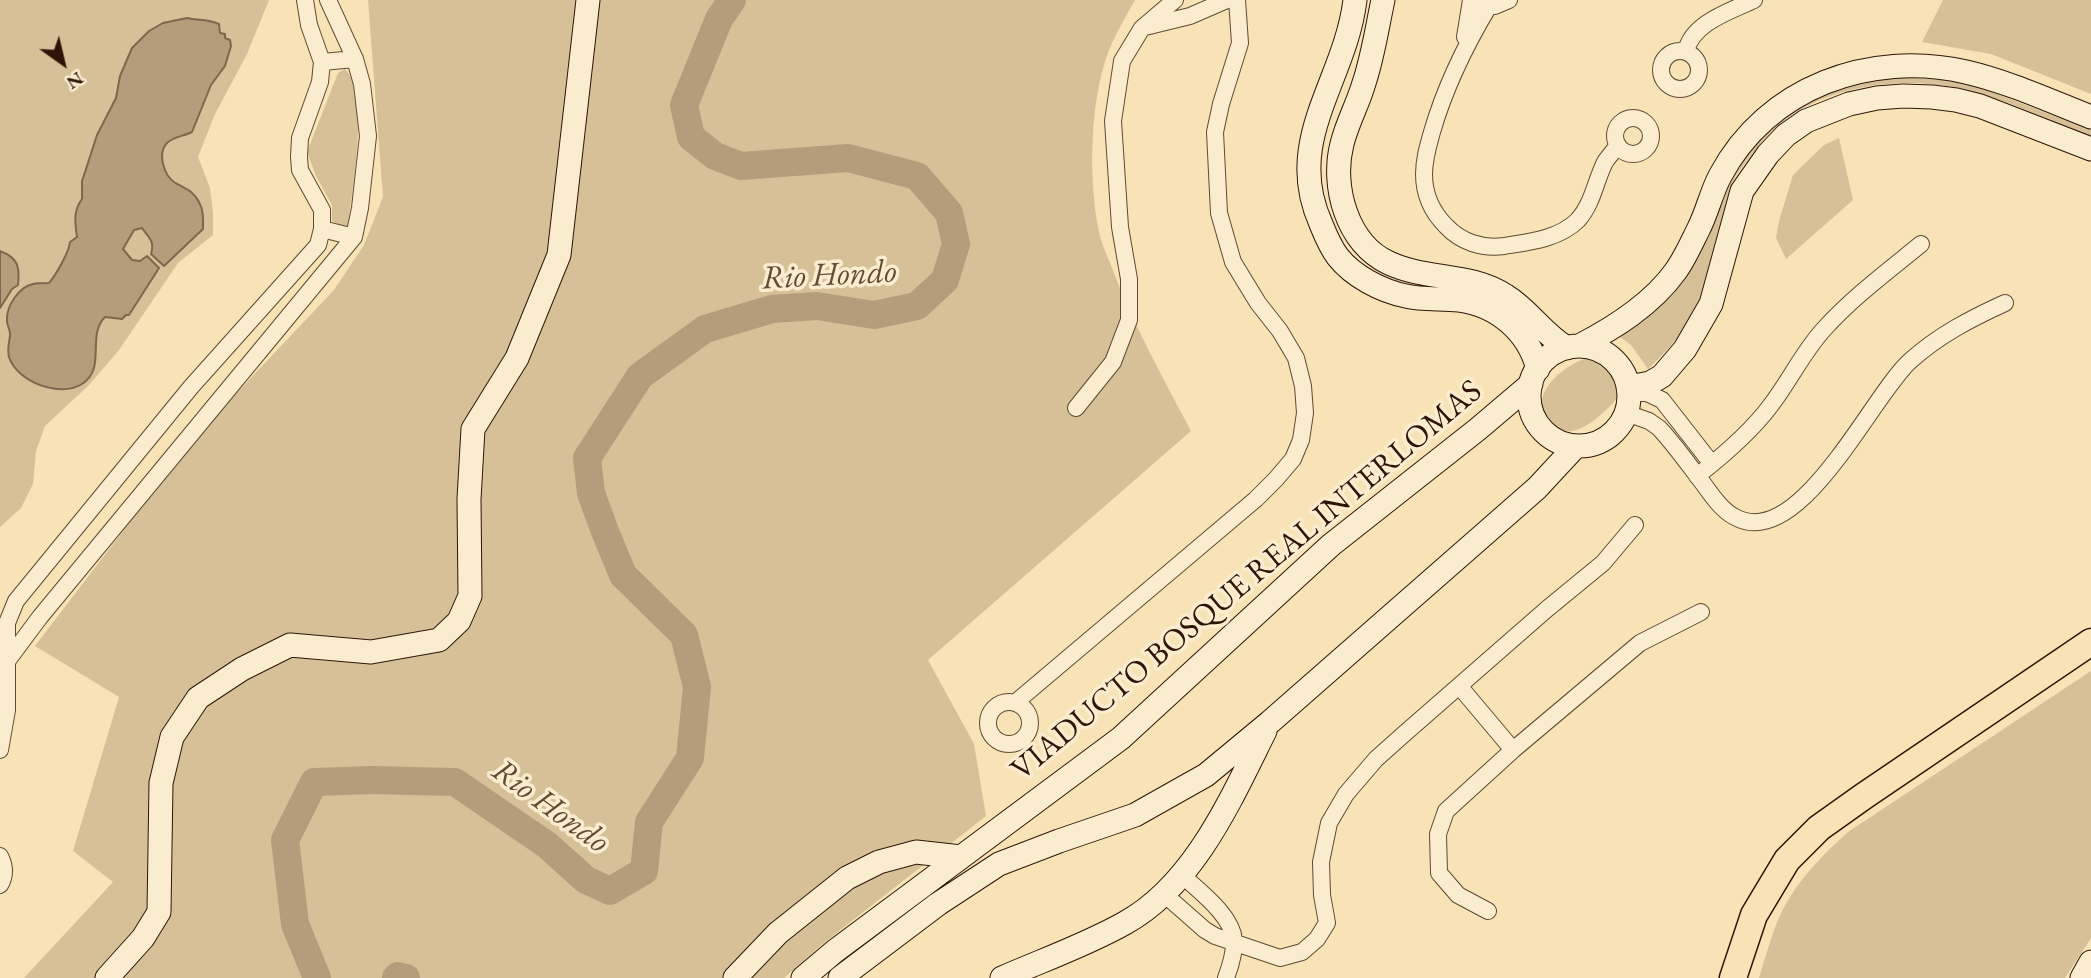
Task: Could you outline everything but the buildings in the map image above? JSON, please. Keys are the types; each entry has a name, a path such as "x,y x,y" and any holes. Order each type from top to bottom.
{"main road":[{"path":"107,978 143,938 159,912 161,783 172,737 198,698 242,669 290,645 371,652 439,640 459,621 470,596 469,499 473,429 517,358 559,254 588,0"},
{"path":"1355,0 1349,35 1312,135 1308,158 1308,181 1314,208 1338,257 1357,275 1380,288 1406,296 1460,300 1485,307 1497,314 1518,330 1528,344 1534,377 1530,406 1539,426 1555,440 1576,446 1591,444 1608,436 1618,426 1628,398 1621,369 1607,355 1589,347 1573,347 1549,336 1506,295 1479,283 1459,277 1428,276 1385,262 1367,249 1351,225 1341,198 1338,173 1341,145 1364,85 1383,0"},
{"path":"1534,377 1547,358 1623,320 1663,286 1676,271 1700,227 1720,175 1749,134 1771,112 1794,96 1843,76 1874,69 1903,66 1936,68 1989,78 2091,117"},
{"path":"1628,398 1662,376 1685,349 1711,304 1742,191 1768,154 1786,135 1806,121 1849,104 1877,98 1932,97 1980,106 2091,149"},
{"name":"VIADUCTO BOSQUE REAL INTERLOMAS","path":"803,978 835,951 1121,738 1331,545 1478,429 1534,377"},
{"path":"840,978 938,904 999,864 1135,815 1206,775 1537,488 1576,446"},
{"path":"1733,978 1754,915 1787,860 1819,828 2091,642"},
{"path":"1002,978 1127,922 1164,894 1193,860 1235,792 1270,722"},
{"path":"735,978 778,933 848,878 879,862 916,852 961,858"},
{"path":"2082,978 2091,962"}],"street":[{"path":"0,750 7,710 7,623 16,601 191,387 318,245 322,209 300,170 299,157 300,138 320,82 322,62 309,25 304,0"},
{"path":"8,660 40,617 354,237 368,136 362,84 355,59 328,0"},
{"path":"1076,408 1113,362 1129,320 1129,279 1120,227 1113,121 1122,61 1142,28 1175,0"},
{"path":"1142,28 1190,16 1227,0"},
{"path":"1016,702 1255,499 1293,459 1301,440 1306,413 1296,358 1233,262 1219,214 1215,132 1240,43 1237,0"},
{"path":"1509,0 1495,6 1478,2 1463,50 1438,113 1426,155 1424,173 1431,207 1439,220 1462,239 1480,246 1497,247 1556,235 1576,221 1588,206 1605,162 1618,145"},
{"path":"1686,52 1688,42 1706,24 1754,0"},
{"path":"322,62 355,59"},
{"path":"321,229 354,237"},
{"path":"1697,476 1771,405 1815,340 1844,308 1921,244"},
{"path":"1712,464 1662,400 1647,393 1628,398 1659,428 1717,501 1734,517 1751,523 1767,521 1783,514 1800,501 1841,455 1908,363 1959,325 2005,303"},
{"path":"1164,894 1215,936 1280,958 1302,953 1317,939 1327,923 1322,895 1321,862 1329,824 1346,794 1376,759 1603,563 1635,525"},
{"path":"1488,911 1458,895 1439,873 1438,834 1446,811 1513,750 1640,643 1701,612"},
{"path":"1460,687 1513,750"},
{"path":"0,856 5,874 0,885"},
{"path":"1182,875 1228,922 1235,942 1226,978"}],"shaded area":[{"path":"0,0 269,0 247,54 215,114 198,157 210,188 213,235 178,263 119,350 89,385 45,426 36,451 33,484 21,508 0,527"},
{"path":"368,0 1135,0 1112,43 1099,85 1092,159 1095,206 1100,237 1120,289 1191,431 928,660 974,744 986,816 825,942 784,978 24,978 113,882 73,851 119,697 35,646 195,437 334,290 364,245 383,197"},
{"path":"1943,0 2091,0 2091,94 1991,54 1922,42"},
{"path":"187,18 219,24 220,33 225,34 231,46 225,66 211,85 192,132 169,141 162,152 163,164 170,179 197,198 202,212 203,229 164,266 151,254 152,243 142,228 134,230 123,249 132,260 140,261 147,256 159,268 129,315 122,319 105,317 97,333 93,369 82,384 62,389 40,385 21,374 9,357 9,309 14,298 23,289 33,284 49,283 62,263 70,242 77,237 75,217 82,199 82,181 97,135 116,98 120,76 132,48 149,31 163,23"},
{"path":"345,69 357,99 358,120 355,167 346,228 332,221 332,205 307,152 338,73"},
{"path":"1900,77 1956,81 1981,88 2091,130 2091,137 1990,97 1956,88 1916,83 1856,89 1836,94 1800,110 1769,135 1734,179 1701,297 1679,336 1648,369 1631,345 1620,337 1648,314 1755,140 1818,94 1872,79"},
{"path":"1839,138 1853,200 1786,259 1776,238 1793,175 1824,145"},
{"path":"0,251 14,260 19,273 18,285 12,289 0,308"},
{"path":"1594,357 1607,364 1616,375 1619,381 1618,395 1608,408 1581,428 1569,431 1556,428 1543,413 1545,391 1552,381 1572,364"},
{"path":"2091,671 2091,938 2065,978 1759,978 1775,927 1788,900 1811,868 1838,841"}],"waterway":[{"name":"Rio Hondo","path":"317,978 295,924 285,840 314,782 455,782 547,845 586,880 610,891 644,871 649,822 690,758 697,687 684,635 623,575 591,493 587,458 640,376 705,329 772,309 817,306 874,315 917,306 945,280 956,244 949,213 917,176 848,158 741,166 715,156 691,137 684,105 719,19 732,0"},
{"name":"Rio Hondo","path":"396,978 406,978"}]}
